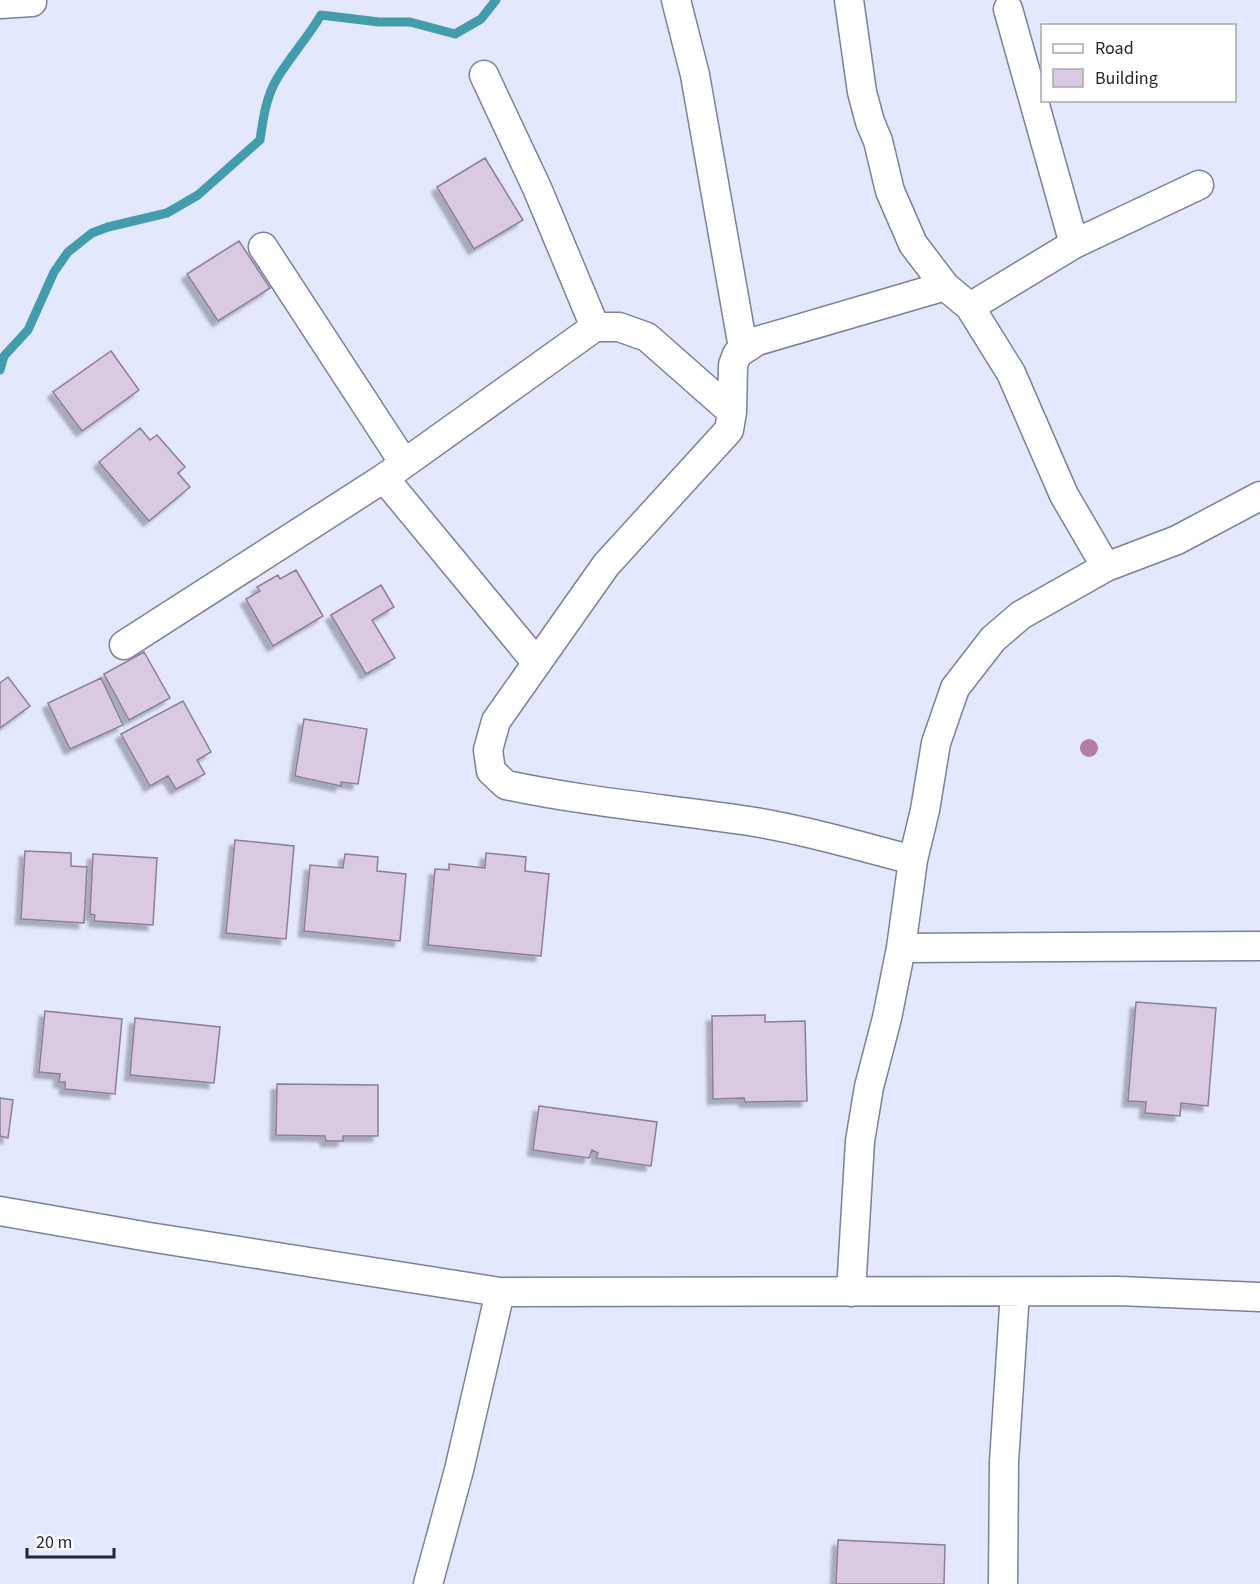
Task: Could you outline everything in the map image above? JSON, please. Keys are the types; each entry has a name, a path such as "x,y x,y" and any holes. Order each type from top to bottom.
{"street":[{"path":"676,0 695,75 744,348"},
{"path":"849,0 862,92 878,141 890,191 913,244 945,286 970,307 1011,373 1065,495 1106,567"},
{"path":"0,3 32,2"},
{"path":"1008,9 1074,244"},
{"path":"484,75 537,188 595,327"},
{"path":"970,307 1074,244 1199,185"},
{"path":"263,247 394,470 537,663"},
{"path":"913,860 816,834 750,821 658,810 506,785 491,771 488,750 496,722 606,566 729,430 732,412 733,365 736,354 757,341 945,286"},
{"path":"124,645 394,470 595,327 619,327 646,337 732,412"},
{"path":"850,1292 861,1141 869,1087 887,1017 901,948 913,860 925,810 936,743 955,688 993,639 1021,615 1106,567 1177,540 1260,496"},
{"path":"901,948 1260,946"},
{"path":"0,1211 148,1237 500,1292 1119,1291 1260,1297"},
{"path":"428,1584 459,1470 500,1292"},
{"path":"1002,1584 1004,1462 1015,1292"}],"building":[{"path":"485,158 523,220 474,249 437,187"},
{"path":"239,241 270,288 218,321 187,274"},
{"path":"111,351 139,390 82,431 53,392"},
{"path":"140,428 150,440 157,435 185,467 178,473 190,487 149,521 99,462"},
{"path":"296,570 323,616 273,646 246,599 260,591 257,587 278,575 280,579"},
{"path":"381,585 394,607 372,620 395,658 366,674 331,615"},
{"path":"144,652 170,698 129,720 104,674"},
{"path":"8,677 30,706 0,728 0,683"},
{"path":"101,678 123,725 70,749 48,703"},
{"path":"183,701 211,752 197,760 205,774 176,789 168,776 150,786 121,734"},
{"path":"304,719 367,729 358,784 341,782 341,786 295,776"},
{"path":"235,840 294,846 286,939 226,933"},
{"path":"25,851 71,853 71,866 87,867 84,923 21,919"},
{"path":"486,853 526,857 525,871 549,874 541,956 428,945 435,869 449,870 449,864 485,868"},
{"path":"93,854 157,858 153,925 94,921 95,915 90,914"},
{"path":"345,854 378,857 377,871 406,874 400,941 304,931 310,865 343,868"},
{"path":"1136,1002 1216,1008 1208,1106 1181,1103 1180,1116 1145,1113 1146,1102 1128,1101"},
{"path":"45,1011 122,1019 115,1094 65,1089 65,1082 59,1082 60,1074 39,1072"},
{"path":"765,1015 765,1022 805,1021 807,1101 745,1102 744,1098 713,1099 712,1016"},
{"path":"135,1018 220,1027 214,1083 130,1075"},
{"path":"277,1084 378,1085 378,1136 343,1136 343,1141 326,1141 325,1136 276,1135"},
{"path":"0,1098 13,1100 8,1138 0,1136"},
{"path":"539,1106 657,1122 651,1166 596,1158 598,1153 592,1150 589,1158 533,1150"},
{"path":"838,1540 945,1545 944,1584 836,1584"}],"waterway":[{"path":"0,370 4,356 28,330 54,272 68,252 92,233 167,213 198,195 260,140 266,108 274,84 321,15 379,22 410,22 455,34 481,19 496,0"}]}
